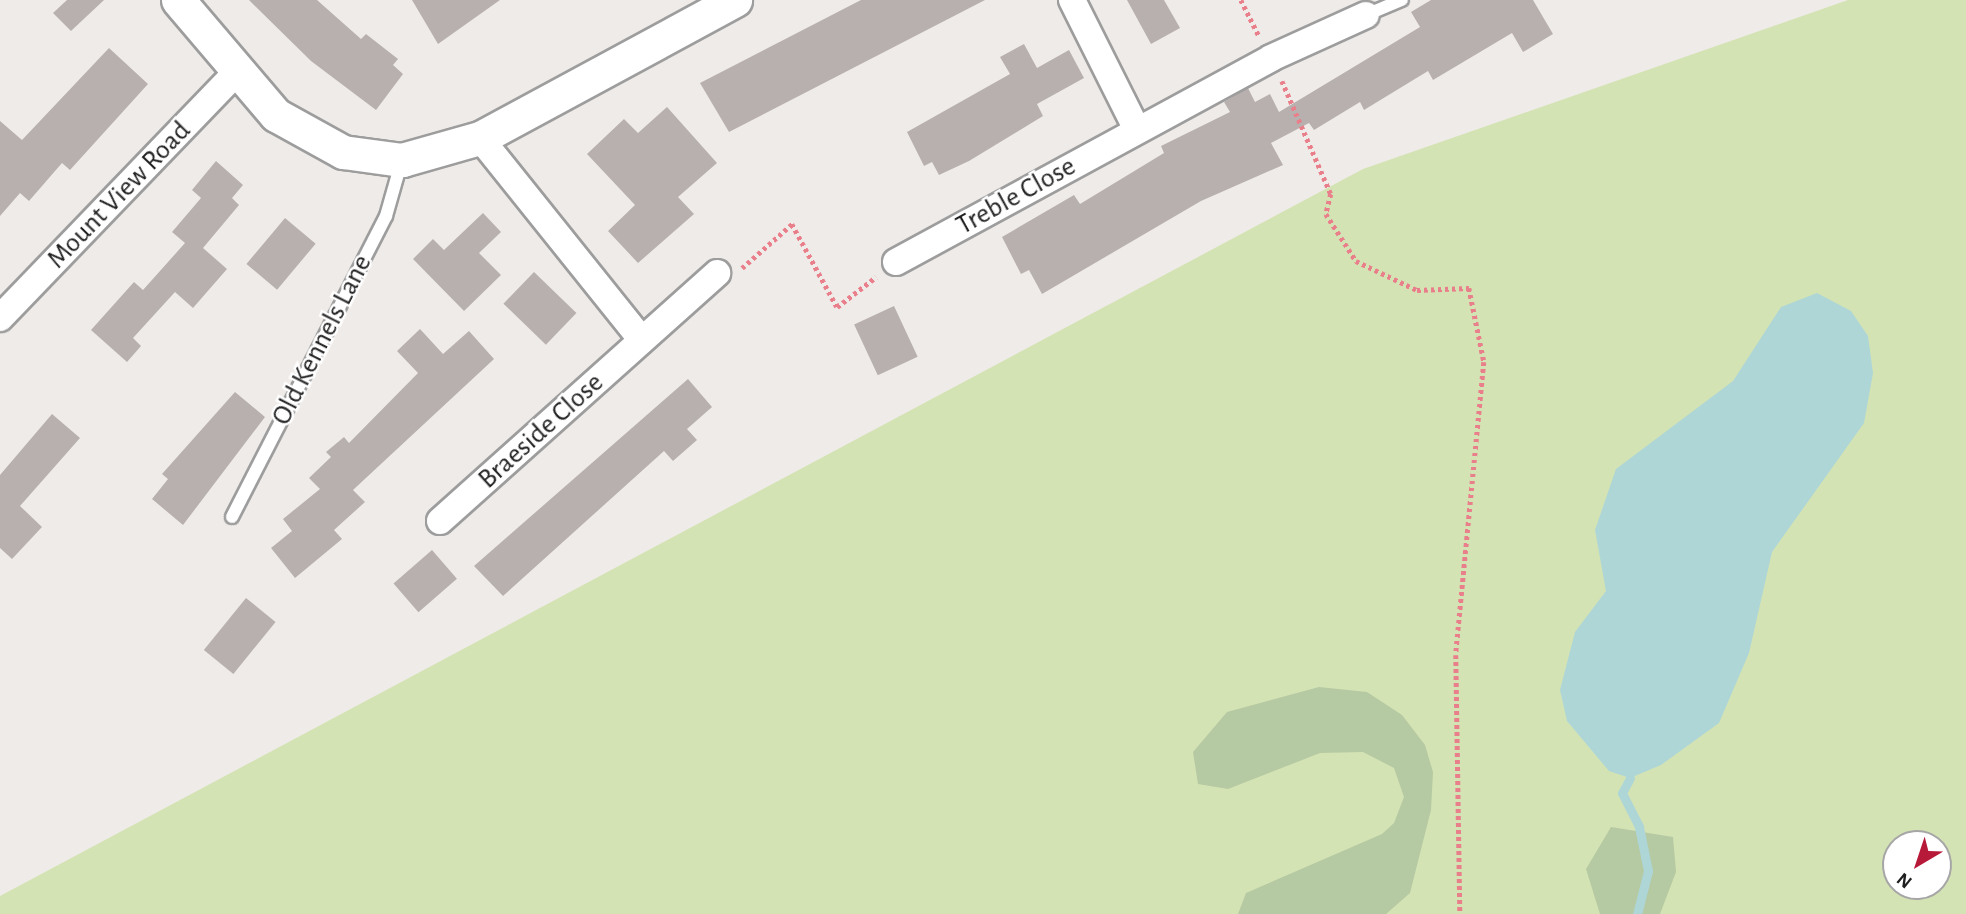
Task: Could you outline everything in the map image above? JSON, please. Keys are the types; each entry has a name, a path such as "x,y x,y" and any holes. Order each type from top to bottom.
{"street":[{"path":"178,0 276,115 315,142 342,152 402,160 480,138 735,0"},
{"path":"1072,0 1137,130"},
{"name":"Treble Close","path":"896,262 1271,58 1366,15"},
{"name":"Mount View Road","path":"0,317 238,71"},
{"path":"480,138 642,340"},
{"name":"Braeside Close","path":"440,521 717,273"}],"lane":[{"path":"1366,15 1402,0"},
{"name":"Old Kennels Lane","path":"232,517 386,216 402,160"}],"path":[{"path":"1241,0 1271,58 1331,194 1326,215 1356,261 1417,290 1469,288 1484,362 1456,655 1460,914"},
{"path":"717,273 750,266 792,224 837,307 896,262"}],"green space":[{"path":"1848,0 1966,0 1966,914 0,914 0,896 1363,169"},
{"path":"1319,687 1367,692 1402,715 1425,745 1433,772 1431,810 1410,893 1386,914 1238,914 1246,893 1382,834 1394,823 1404,797 1394,768 1363,752 1320,753 1228,789 1198,784 1193,752 1227,712"},
{"path":"1611,827 1673,837 1676,872 1660,914 1600,914 1586,869"}],"water":[{"path":"1817,293 1851,311 1868,336 1873,373 1864,423 1772,552 1749,653 1719,723 1661,765 1630,778 1609,771 1567,721 1560,690 1575,632 1606,591 1595,530 1616,469 1733,381 1781,307"}],"building":[{"path":"67,0 104,0 71,31 53,13"},
{"path":"249,0 317,0 361,39 366,34 398,59 393,65 403,74 376,110 311,61"},
{"path":"412,0 500,0 438,44"},
{"path":"861,0 985,0 729,132 700,83"},
{"path":"1127,0 1164,0 1180,28 1151,44"},
{"path":"1431,0 1533,0 1553,34 1523,52 1512,33 1433,80 1428,71 1364,110 1360,102 1314,130 1309,123 1271,143 1283,165 1201,201 1042,294 1029,270 1021,274 1002,237 1074,195 1080,204 1164,153 1161,146 1230,112 1224,102 1248,88 1255,102 1270,94 1279,112 1420,27 1411,12"},
{"path":"1024,44 1037,68 1069,50 1084,78 1037,104 1043,116 969,161 939,175 932,162 924,166 907,132 1010,74 1000,57"},
{"path":"109,48 148,84 70,170 62,163 29,201 20,193 0,216 0,121 22,140"},
{"path":"667,107 717,163 678,197 694,214 638,263 608,231 635,205 587,154 624,119 638,133"},
{"path":"216,161 243,185 232,198 239,205 203,248 227,269 193,308 175,292 133,338 141,346 127,362 91,330 134,282 143,290 185,243 172,232 201,198 192,190"},
{"path":"483,213 501,232 479,253 501,275 464,311 413,259 433,239 444,250"},
{"path":"285,218 316,244 277,290 246,264"},
{"path":"534,272 576,313 546,345 503,304"},
{"path":"894,306 918,357 878,375 854,325"},
{"path":"420,329 443,354 469,331 494,359 353,490 365,502 334,530 342,539 295,578 271,548 292,531 283,519 320,489 309,478 331,457 326,452 344,437 349,443 418,373 397,351"},
{"path":"688,379 712,407 687,429 697,440 673,461 664,451 503,596 474,566"},
{"path":"235,392 265,417 183,525 152,499 168,479 162,474"},
{"path":"52,414 80,438 20,506 42,527 12,559 0,548 0,475"},
{"path":"432,550 457,579 418,612 394,583"},
{"path":"246,598 276,622 233,674 204,650"}],"waterway":[{"path":"1630,778 1622,793 1639,827 1648,871 1637,914"}]}
